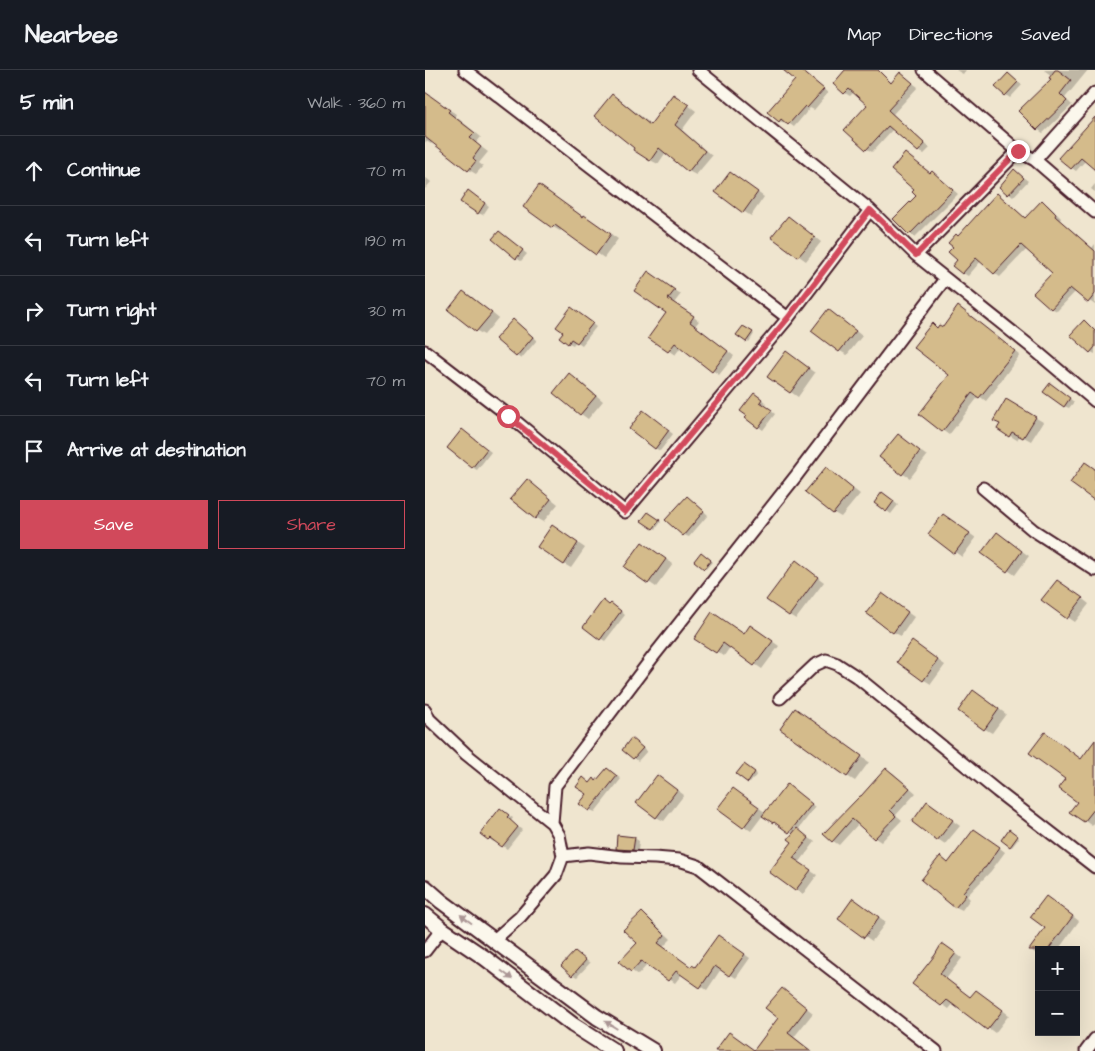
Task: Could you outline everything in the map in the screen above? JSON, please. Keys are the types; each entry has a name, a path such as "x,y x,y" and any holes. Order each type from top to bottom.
{"street":[{"path":"465,70 788,318"},
{"path":"698,70 870,210 916,255 1030,346 1095,401"},
{"path":"924,70 1018,151 1035,160 1095,212"},
{"path":"1035,160 1095,93"},
{"path":"916,255 1018,151"},
{"path":"425,351 625,512 788,318 870,210"},
{"path":"553,823 555,786 652,658 796,476 945,279"},
{"path":"983,488 1033,530 1095,570"},
{"path":"780,698 815,665 826,660 837,664 857,677 997,791 1095,867"},
{"path":"425,710 429,720 466,754 553,823 559,835 563,856 556,875 520,917 494,940"},
{"path":"563,856 589,853 679,860 697,866 936,1051"},
{"path":"425,887 441,901 597,1017 653,1051"},
{"path":"425,915 573,1025 614,1051"},
{"path":"425,952 442,929"},
{"path":"573,1025 594,1051"},
{"path":"1086,1051 1095,1039"}],"building":[{"path":"783,70 801,70 824,89 788,125 781,119 779,122 767,112 795,80"},
{"path":"845,70 878,70 891,83 900,72 913,83 888,110 925,144 918,152 888,126 866,150 844,130 867,105 849,89 844,94 833,84"},
{"path":"1055,70 1058,70 1071,80 1060,94 1067,101 1037,130 1018,111 1051,79 1049,78"},
{"path":"1008,73 1018,82 1005,96 995,87"},
{"path":"425,92 450,110 448,112 475,133 470,138 481,147 473,158 476,161 468,171 425,137"},
{"path":"612,94 650,125 673,94 689,105 675,125 705,151 688,172 659,148 650,161 633,150 634,148 594,116"},
{"path":"1095,117 1095,170 1081,158 1071,169 1058,158"},
{"path":"905,153 930,173 932,171 953,190 909,235 893,219 916,196 912,192 914,190 891,170"},
{"path":"1014,169 1024,178 1008,195 999,187"},
{"path":"730,172 758,192 743,213 715,192"},
{"path":"539,185 583,217 584,215 611,234 596,255 555,225 552,228 523,207"},
{"path":"468,190 485,203 478,214 460,202"},
{"path":"997,193 1025,218 1042,200 1056,214 1055,216 1095,251 1095,294 1088,303 1070,288 1051,309 1033,293 1052,273 1021,245 994,274 976,258 962,274 952,266 957,260 948,252 953,247 948,243 956,234 958,236"},
{"path":"788,216 815,237 798,257 771,237"},
{"path":"499,231 523,250 516,259 492,239"},
{"path":"648,271 675,290 668,299 694,316 690,322 728,351 712,372 675,343 668,352 648,338 666,313 634,291"},
{"path":"463,291 492,313 476,332 448,310"},
{"path":"958,306 1015,351 979,398 972,393 942,432 919,414 949,375 913,347 932,323 937,328 939,325 943,327"},
{"path":"571,307 593,323 577,343 571,339 568,344 559,337 563,332 556,327"},
{"path":"828,309 856,331 839,352 811,331"},
{"path":"513,319 533,337 516,357 495,339"},
{"path":"1084,320 1095,331 1095,347 1090,353 1070,335"},
{"path":"743,326 753,332 746,342 736,335"},
{"path":"786,351 809,368 790,393 767,377"},
{"path":"569,373 596,396 580,415 553,393"},
{"path":"1050,383 1070,398 1064,407 1043,392"},
{"path":"754,393 762,399 760,402 772,410 758,428 745,418 747,416 740,411"},
{"path":"1006,399 1036,417 1023,438 1012,432 1009,437 997,429 1000,424 993,421"},
{"path":"643,410 669,430 655,449 629,429"},
{"path":"462,429 487,449 472,468 447,448"},
{"path":"898,434 920,451 902,475 879,457"},
{"path":"1085,462 1095,469 1095,501 1070,483"},
{"path":"826,467 853,489 833,514 805,492"},
{"path":"527,479 551,499 535,519 510,499"},
{"path":"882,492 894,501 886,512 874,503"},
{"path":"687,496 704,511 683,536 665,520"},
{"path":"648,512 660,520 653,529 641,521"},
{"path":"943,514 970,533 954,554 928,534"},
{"path":"552,525 578,543 564,565 537,547"},
{"path":"997,532 1022,551 1007,572 981,553"},
{"path":"642,542 666,559 648,584 624,567"},
{"path":"701,552 711,560 704,569 694,561"},
{"path":"796,560 818,577 789,616 766,600"},
{"path":"1057,580 1083,598 1067,619 1041,600"},
{"path":"882,593 908,612 893,633 866,613"},
{"path":"603,600 609,605 611,603 621,611 600,640 583,627"},
{"path":"712,612 744,634 750,625 773,641 754,666 723,643 716,653 694,639"},
{"path":"912,641 938,660 923,681 897,662"},
{"path":"973,690 999,709 984,730 958,711"},
{"path":"795,708 862,756 847,777 780,729"},
{"path":"1045,732 1081,759 1095,740 1095,808 1084,822 1069,812 1077,802 1058,788 1065,779 1029,753"},
{"path":"631,738 643,748 633,759 622,750"},
{"path":"744,764 755,772 748,783 736,774"},
{"path":"607,768 617,776 589,811 579,804 587,794 576,787 583,777 590,783 594,778 596,781"},
{"path":"886,768 910,788 890,810 896,816 874,839 852,819 832,842 823,834"},
{"path":"657,775 677,790 656,818 636,803"},
{"path":"787,784 812,804 789,833 762,816"},
{"path":"733,788 759,807 743,828 717,809"},
{"path":"927,801 953,820 937,841 912,822"},
{"path":"500,808 509,815 507,817 518,827 502,847 490,838 488,840 480,834"},
{"path":"797,828 809,838 793,858 811,870 795,891 769,872 792,842 788,839"},
{"path":"974,829 1000,847 985,868 963,892 966,895 955,908 921,880 940,856 948,863"},
{"path":"1009,829 1018,836 1010,847 1001,840"},
{"path":"617,835 635,837 633,850 616,849"},
{"path":"1046,896 1073,916 1051,946 1035,946 1035,950 1029,950 1045,928 1030,917"},
{"path":"853,898 879,917 864,938 838,919"},
{"path":"642,912 665,935 658,943 691,967 692,965 695,967 718,935 745,954 729,976 715,966 700,988 676,971 668,981 641,961 631,972 619,962 637,943 623,930"},
{"path":"942,943 956,953 940,974 970,997 976,990 1003,1010 987,1030 947,1000 941,1006 912,984"},
{"path":"575,951 586,960 572,976 561,966"},
{"path":"782,988 807,1008 788,1033 811,1051 715,1051 729,1032 754,1050 778,1018 765,1008"}],"route":[{"path":"508,416 625,512 788,318 870,210 916,255 1018,151"}]}
